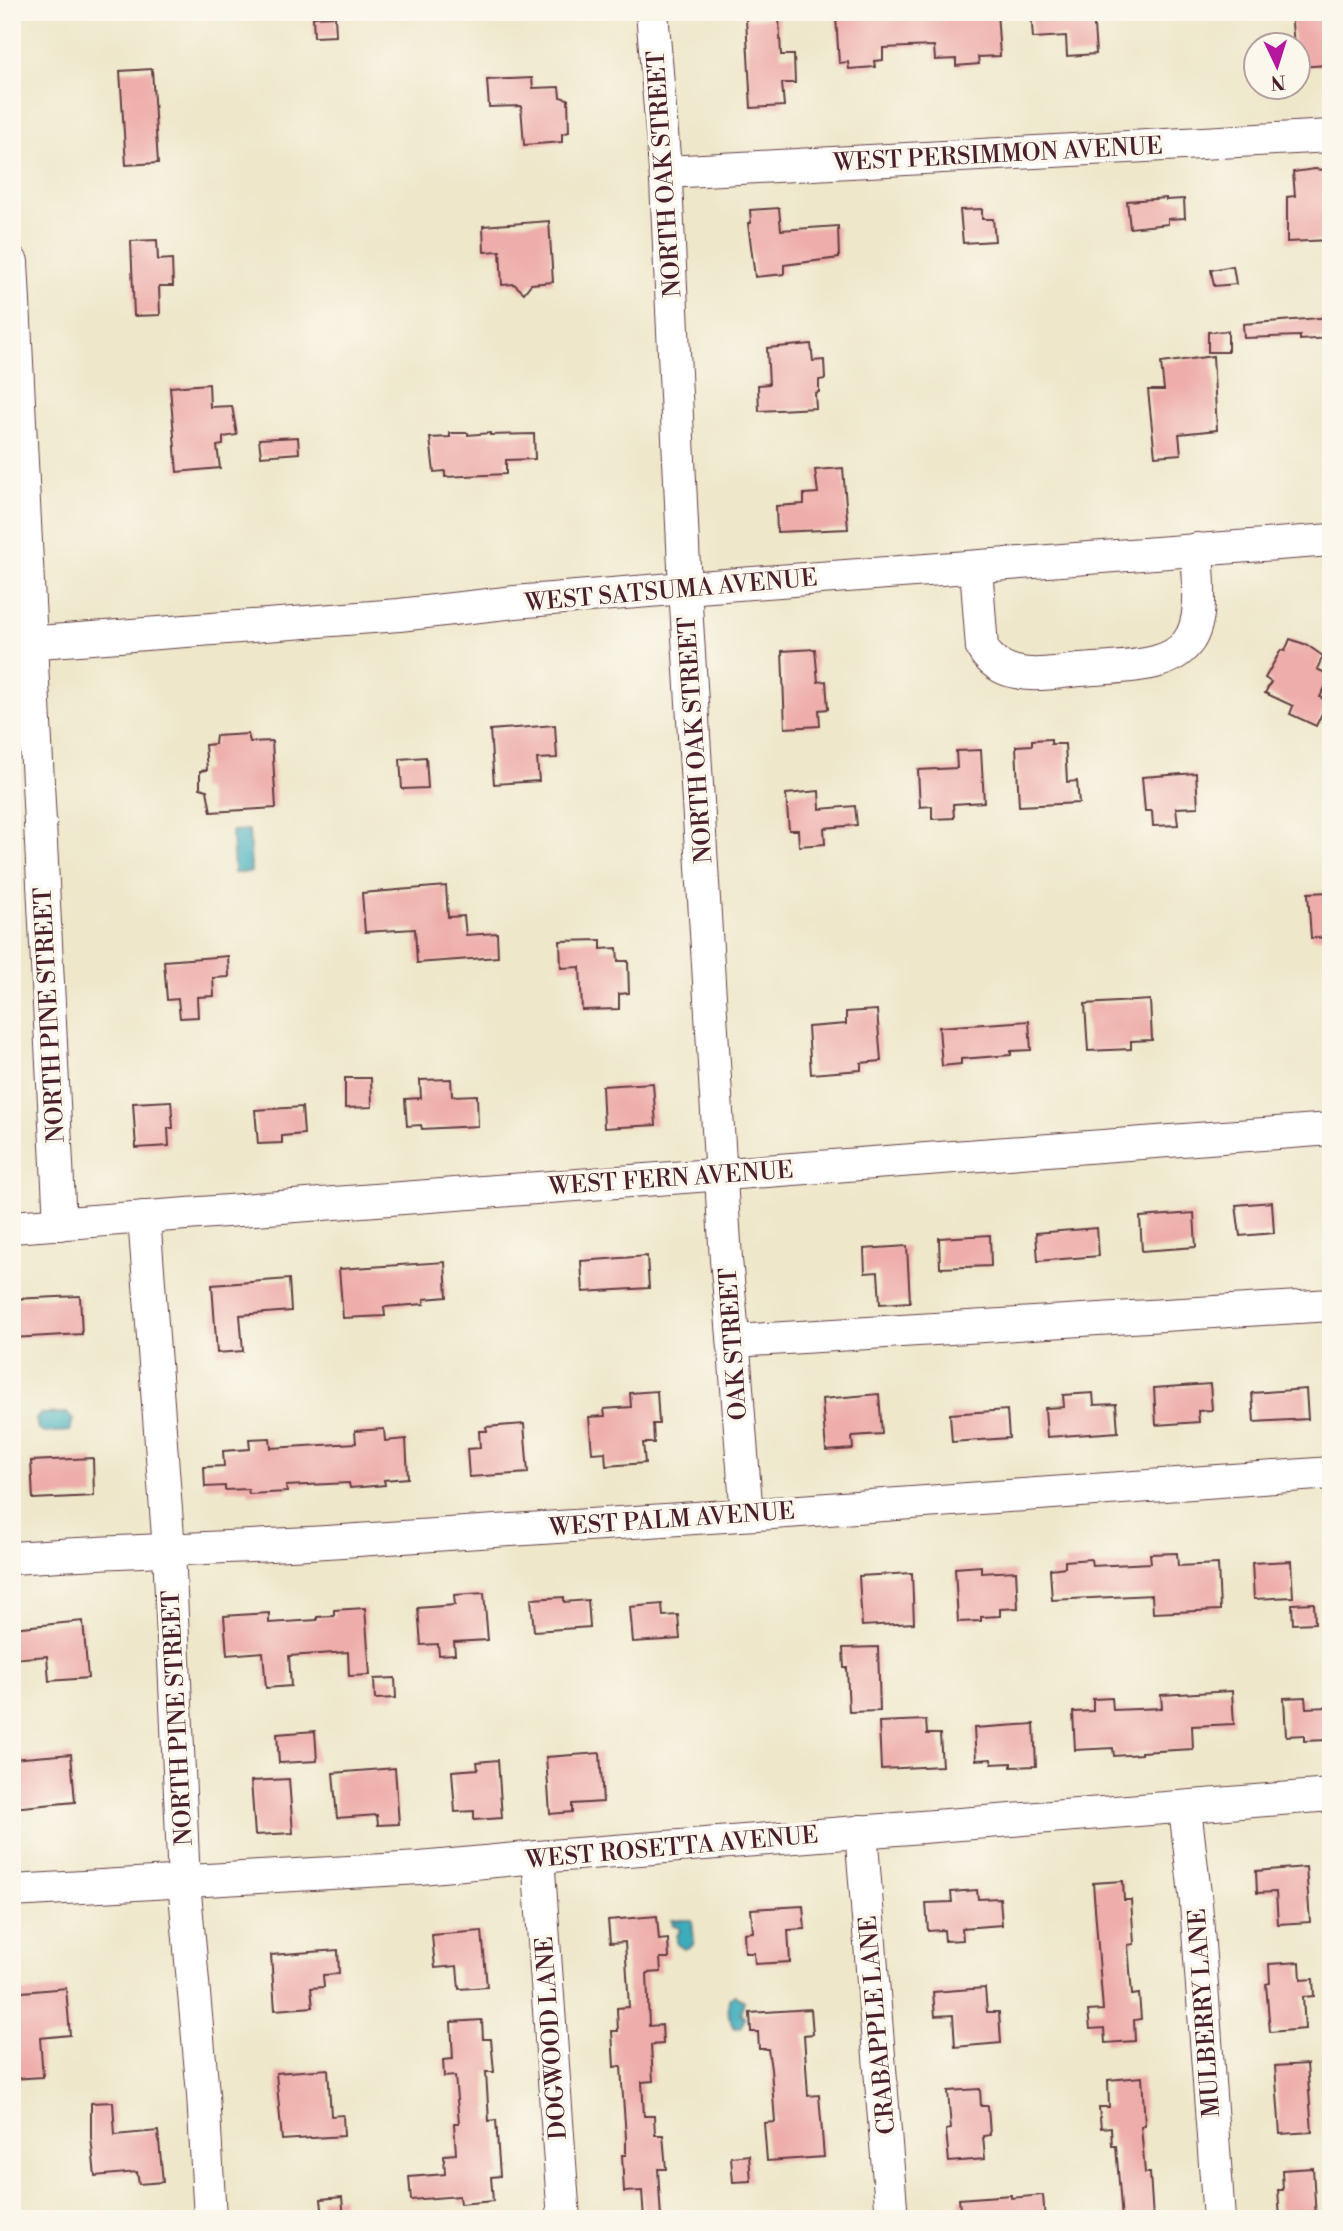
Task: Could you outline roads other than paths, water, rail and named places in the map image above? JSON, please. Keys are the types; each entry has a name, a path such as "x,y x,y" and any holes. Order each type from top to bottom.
{"street":[{"name":"NORTH OAK STREET","path":"652,12 666,172 685,588 722,1174"},
{"name":"WEST PERSIMMON AVENUE","path":"666,172 1331,136"},
{"name":"NORTH PINE STREET","path":"12,262 21,644 60,1224"},
{"name":"WEST SATSUMA AVENUE","path":"21,644 399,615 514,602 685,588 1331,540"},
{"path":"976,567 982,648 988,658 999,666 1015,672 1033,674 1140,665 1173,655 1186,644 1195,630 1198,610 1197,549"},
{"name":"WEST FERN AVENUE","path":"12,1227 1331,1129"},
{"name":"OAK STREET","path":"722,1174 726,1260 735,1341 738,1415 747,1513"},
{"name":"NORTH PINE STREET","path":"144,1217 169,1550 184,1882 203,2094 210,2219"},
{"path":"735,1341 1331,1305"},
{"name":"WEST PALM AVENUE","path":"12,1558 116,1550 370,1540 1331,1473"},
{"name":"WEST ROSETTA AVENUE","path":"12,1891 420,1868 1331,1795"},
{"name":"MULBERRY LANE","path":"1185,1808 1196,1903 1219,2219"},
{"name":"CRABAPPLE LANE","path":"861,1831 892,2219"},
{"name":"DOGWOOD LANE","path":"538,1857 564,2219"}],"water":[{"path":"249,830 251,872 234,873 232,831"},
{"path":"67,1413 73,1419 70,1431 44,1433 38,1429 36,1419 40,1414"},
{"path":"672,1920 692,1920 692,1946 684,1949 677,1944 680,1930 673,1925"},
{"path":"735,1995 744,2001 740,2014 745,2018 741,2027 734,2028 730,2018 729,1999"}]}
